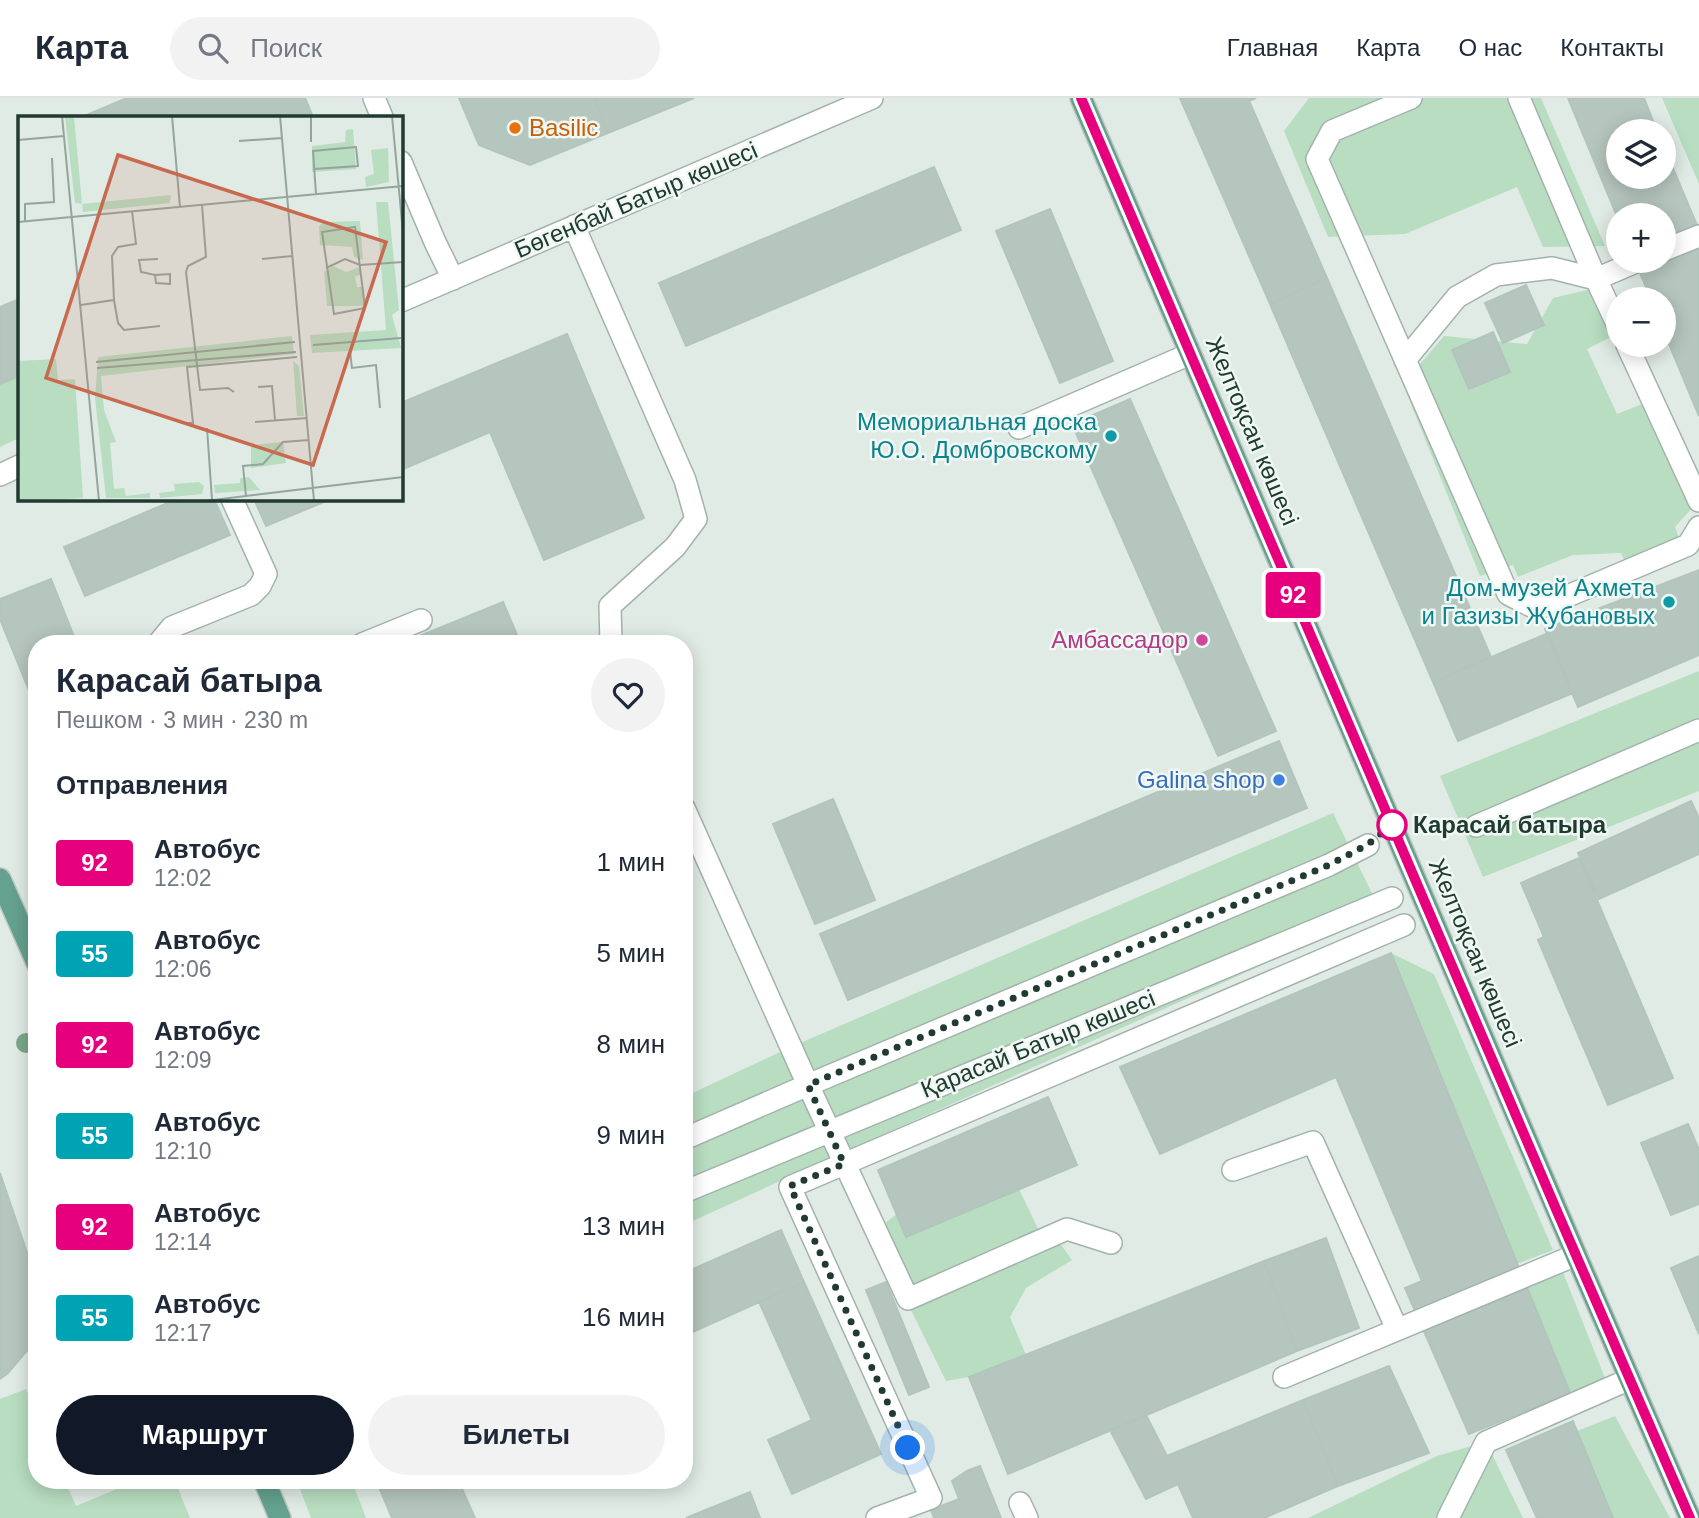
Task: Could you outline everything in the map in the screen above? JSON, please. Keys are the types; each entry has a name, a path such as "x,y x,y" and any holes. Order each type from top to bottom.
{"main road":[{"name":"Желтоқсан көшесі","path":"1081,98 1690,1518"},
{"path":"0,880 28,942"},
{"path":"268,1489 280,1518"}],"street":[{"path":"373,98 382,116"},
{"name":"Бөгенбай Батыр көшесі","path":"402,301 872,98"},
{"path":"1411,98 1332,131 1317,159 1508,594 1537,608 1688,545 1699,527"},
{"path":"1519,98 1606,300"},
{"path":"402,164 453,279"},
{"path":"574,226 685,480 696,519 675,547 610,606 611,635"},
{"path":"1676,245 1699,236"},
{"path":"1405,360 1457,298 1496,275 1552,268 1596,279 1610,273"},
{"path":"1019,428 1190,354"},
{"path":"1633,357 1699,500"},
{"path":"0,475 18,466"},
{"path":"165,635 172,627 251,595 261,586 265,574 232,500"},
{"path":"384,635 421,620"},
{"path":"1476,826 1699,730"},
{"path":"693,828 844,1164 908,1299 1067,1229 1111,1243"},
{"name":"Қарасай Батыр көшесі","path":"693,1135 1329,865 1367,845"},
{"name":"Қарасай Батыр көшесі","path":"693,1188 1392,898"},
{"path":"877,1518 931,1498 790,1186 1404,925"},
{"path":"1233,1170 1313,1142 1397,1329"},
{"path":"1284,1377 1576,1255"},
{"path":"1448,1518 1486,1442 1630,1380"}],"green space":[{"path":"1309,98 1541,98 1605,246 1543,247 1517,187 1405,234 1328,237 1284,131"},
{"path":"1662,98 1699,98 1699,184 1676,131 1676,119 1671,119"},
{"path":"1596,288 1606,308 1606,340 1587,349 1617,414 1652,400 1692,508 1675,527 1680,540 1625,562 1621,553 1573,555 1518,577 1513,565 1480,576 1403,384 1444,336 1527,344 1553,298"},
{"path":"18,376 18,438 0,447 0,384"},
{"path":"1699,671 1699,791 1483,877 1440,776"},
{"path":"1333,813 1381,912 693,1221 693,1093 791,1047"},
{"path":"1391,953 1434,974 1553,1250 1517,1264"},
{"path":"1019,1189 1040,1233 911,1291 881,1226 897,1214 906,1236"},
{"path":"1059,1242 1072,1260 1026,1288 1010,1317 1026,1355 969,1377 946,1381 910,1308"},
{"path":"1562,1270 1605,1378 1570,1393 1526,1286"},
{"path":"26,1389 28,1394 28,1489 69,1489 76,1506 117,1489 178,1489 190,1518 0,1518 0,1399"},
{"path":"1615,1416 1670,1518 1613,1518 1577,1431"},
{"path":"1486,1442 1523,1518 1308,1518 1437,1456"},
{"path":"300,1489 355,1489 366,1518 311,1518"}],"building":[{"path":"127,98 305,98 313,116 84,116"},
{"path":"459,98 594,98 608,133 530,165 479,145"},
{"path":"594,98 694,98 608,133"},
{"path":"1180,98 1256,98 1249,101 1327,278 1270,304"},
{"path":"1568,98 1644,98 1652,119 1606,119 1606,189 1676,189 1676,175 1699,230 1699,416 1674,357 1676,287 1646,287 1640,273 1676,273 1676,203 1612,203"},
{"path":"934,167 961,230 686,346 659,283"},
{"path":"1050,209 1113,361 1060,383 996,231"},
{"path":"1327,278 1491,657 1433,682 1270,304"},
{"path":"1526,285 1544,325 1503,343 1485,303"},
{"path":"18,299 18,376 0,384 0,307"},
{"path":"1493,332 1510,372 1469,389 1452,350"},
{"path":"567,334 644,518 544,560 490,432 402,470 402,403"},
{"name":"Амбассадор","path":"1130,399 1276,731 1218,756 1072,424"},
{"path":"175,500 214,500 230,535 85,596 64,547"},
{"path":"254,500 329,500 266,526"},
{"path":"1699,570 1699,655 1578,707 1545,629"},
{"path":"51,579 73,635 28,635 28,688 0,619 0,599"},
{"path":"503,602 517,635 422,635"},
{"path":"1548,633 1573,693 1458,741 1433,682"},
{"path":"1279,741 1307,808 848,1000 820,934"},
{"path":"833,799 875,900 815,924 773,824"},
{"path":"1691,801 1699,818 1699,854 1599,899 1578,853"},
{"path":"1579,858 1673,1078 1608,1105 1538,940 1544,937 1521,883"},
{"path":"1391,953 1570,1393 1469,1434 1405,1288 1422,1281 1336,1077 1160,1154 1120,1067"},
{"path":"1048,1097 1077,1165 906,1237 878,1170"},
{"path":"1688,1124 1699,1150 1699,1204 1671,1215 1641,1143"},
{"path":"0,1173 28,1255 28,1350 0,1379"},
{"path":"781,1230 804,1282 693,1332 693,1269"},
{"path":"1326,1238 1359,1328 1297,1351 1264,1261"},
{"path":"1699,1256 1699,1334 1671,1268"},
{"path":"1264,1261 1297,1351 1008,1474 969,1377"},
{"path":"804,1282 881,1454 792,1494 768,1440 812,1420 759,1302"},
{"path":"886,1282 929,1387 909,1395 866,1290"},
{"path":"1389,1366 1429,1453 1338,1486 1303,1400"},
{"path":"1303,1400 1338,1486 1264,1518 1193,1518 1178,1484 1146,1499 1110,1430 1146,1415 1167,1456"},
{"path":"1573,1421 1613,1518 1537,1518 1506,1450"},
{"path":"980,1466 1001,1518 934,1518 931,1510 959,1499 952,1481"},
{"path":"380,1489 462,1489 475,1518 392,1518"},
{"path":"750,1492 760,1518 686,1518"}],"bus line":[{"name":"92","path":"1081,98 1690,1518"}],"place":[{"name":"Basilic","path":"515,128"},
{"name":"Мемориальная доска Ю.О. Домбровскому","path":"1111,436"},
{"name":"Дом-музей Ахмета и Газизы Жубановых","path":"1669,602"},
{"name":"Амбассадор","path":"1202,640"},
{"name":"Galina shop","path":"1279,780"},
{"name":"Карасай батыра","path":"1392,825"}],"route":[{"path":"908,1448 790,1186 844,1164 808,1085 1329,865 1367,845 1392,825"}]}
